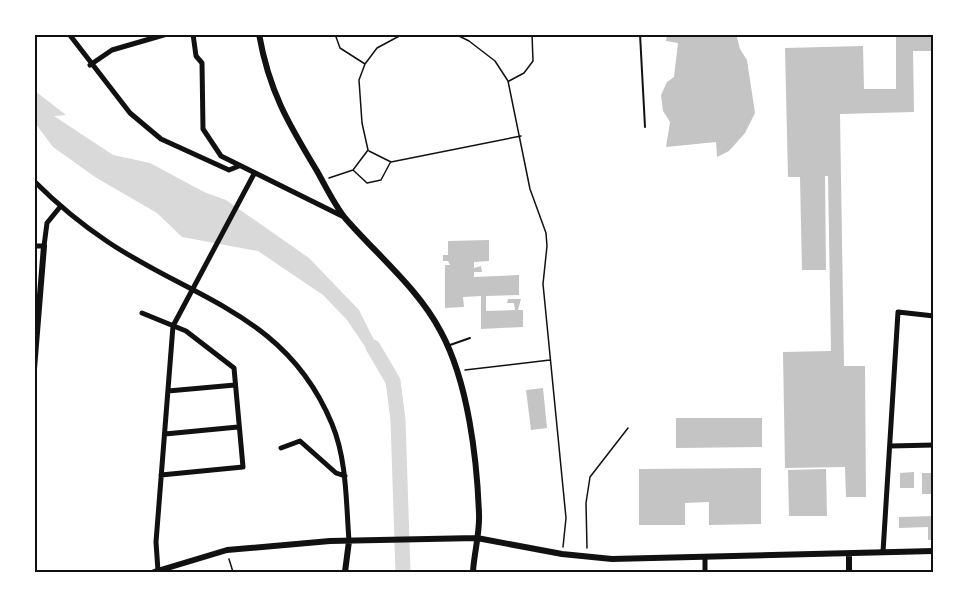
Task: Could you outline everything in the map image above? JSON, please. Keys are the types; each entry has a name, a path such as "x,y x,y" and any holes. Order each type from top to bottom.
{"street":[{"path":"69,34 90,65 130,113 161,140 229,170 239,166"},
{"path":"90,65 112,50 167,34"},
{"path":"193,34 196,56 202,63 203,129 221,156 344,216"},
{"path":"259,34 269,80 282,112 322,180 344,216 400,276 437,325 447,346 456,371 470,431 479,516 472,573"},
{"path":"254,174 173,326 156,542 156,572 227,550 275,544 349,541 477,538 587,558 933,551"},
{"path":"34,181 60,207 109,243 236,312 271,339 296,365 320,399 333,426 345,476 349,541 345,573"},
{"path":"34,369 38,284 47,223 60,207"},
{"path":"34,246 44,246"},
{"path":"883,552 898,312 933,316"},
{"path":"142,313 186,332 234,368 243,467 161,475"},
{"path":"168,391 235,385"},
{"path":"165,434 238,427"},
{"path":"281,448 300,441 336,473 345,476"},
{"path":"890,446 933,445"},
{"path":"849,554 849,573"},
{"path":"705,557 705,573"}],"lane":[{"path":"639,34 645,127"},
{"path":"447,346 470,338"}],"path":[{"path":"335,34 340,48 365,64"},
{"path":"322,180 353,170 368,150 358,92 365,64 376,48 404,34"},
{"path":"455,34 469,41 495,61 508,81 530,189 546,232 547,246 543,284 566,518 562,555"},
{"path":"469,41 471,34"},
{"path":"508,81 524,73 533,61 532,34"},
{"path":"368,150 391,162 521,136"},
{"path":"353,170 368,183 381,180 391,162"},
{"path":"456,371 550,359"},
{"path":"587,558 586,503 590,477 628,428"},
{"path":"227,550 233,573"}],"shaded area":[{"path":"35,91 66,115 54,116 113,155 150,163 204,192 226,200 309,258 359,310 389,370 368,351 347,320 323,295 258,251 182,237 157,213 95,177 53,147 35,123"}],"building":[{"path":"667,34 736,34 740,49 747,60 755,113 745,133 729,151 717,157 716,142 666,147 670,122 663,111 661,95 667,82 674,77 678,43 666,41"},
{"path":"896,34 934,34 934,51 913,51 914,112 840,114 844,366 865,366 866,497 846,497 845,467 785,468 783,352 831,351 828,176 825,176 826,270 802,270 800,177 788,177 785,48 863,46 864,89 896,89"},
{"path":"489,240 489,261 474,262 474,268 481,266 482,272 474,272 474,277 519,275 519,295 486,296 486,311 515,310 514,303 507,303 508,299 521,299 518,310 523,310 523,327 481,329 481,296 463,297 464,307 445,308 445,265 450,265 448,261 443,261 443,255 448,255 448,241"},
{"path":"543,388 547,428 531,430 526,390"},
{"path":"676,418 762,418 762,447 676,448"},
{"path":"761,468 761,524 709,525 709,502 685,503 685,525 639,525 639,469"},
{"path":"826,469 827,516 789,516 788,470"},
{"path":"914,472 914,488 900,488 900,473"},
{"path":"922,473 934,473 934,494 922,494"},
{"path":"934,516 934,540 928,540 928,527 899,528 899,517"}],"waterway":[{"path":"373,347 393,381 398,420 403,572"}]}
